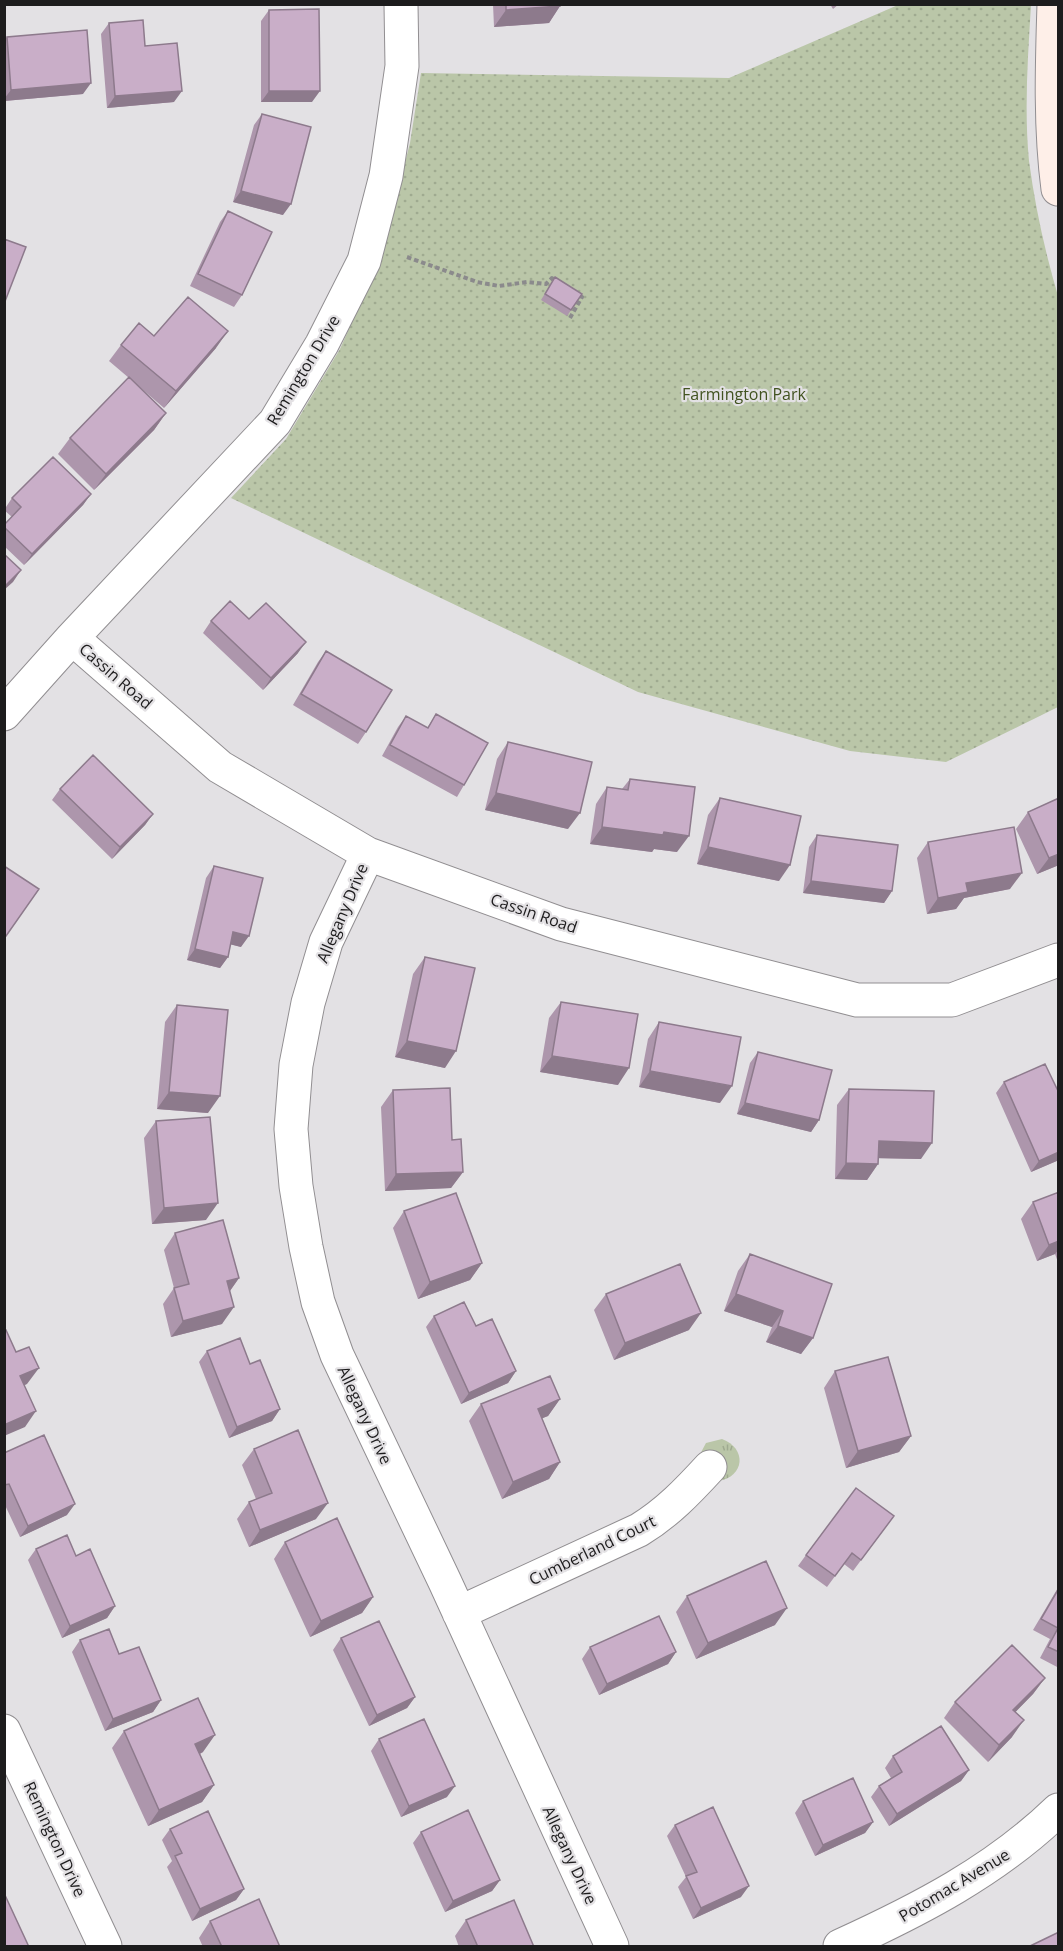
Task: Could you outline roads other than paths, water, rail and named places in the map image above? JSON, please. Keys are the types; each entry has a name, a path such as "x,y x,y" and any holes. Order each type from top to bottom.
{"main road":[{"path":"1054,4 1052,69 1055,164 1059,189"}],"street":[{"name":"Remington Drive","path":"4,714 72,638 275,422 322,344 364,261 386,176 402,66 401,4"},
{"name":"Cassin Road","path":"72,638 220,767 368,854 561,924 857,1000 952,1000 1059,960"},
{"name":"Allegany Drive","path":"368,854 326,942 308,1003 296,1065 291,1129 296,1186 318,1302 337,1355 459,1613 612,1947"},
{"name":"Cumberland Court","path":"459,1613 639,1530 678,1502 710,1467"},
{"name":"Remington Drive","path":"4,1731 105,1947"},
{"name":"Potomac Avenue","path":"840,1947 908,1915 984,1871 1034,1834 1059,1810"}],"park label":[{"name":"Farmington Park","path":"744,394"}]}
